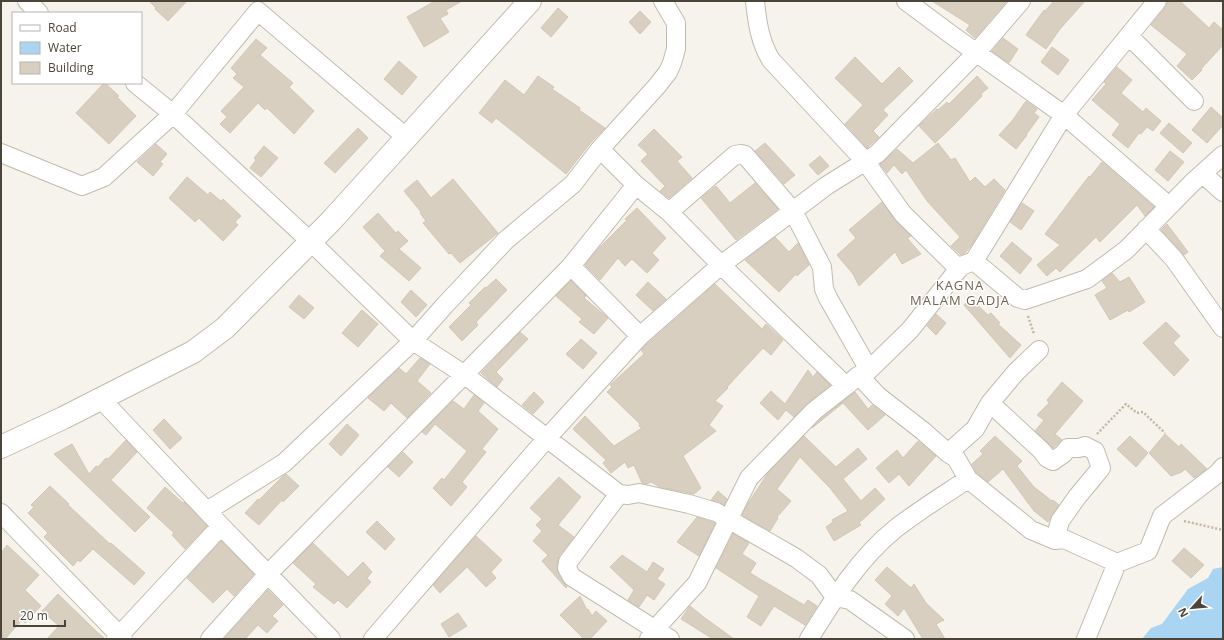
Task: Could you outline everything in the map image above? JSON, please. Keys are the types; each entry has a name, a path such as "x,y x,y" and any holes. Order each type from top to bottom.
{"street":[{"path":"26,1 38,12"},
{"path":"207,511 284,463 413,341 506,240 573,184 600,149 668,72 676,49 676,23 663,1"},
{"path":"755,1 759,31 764,48 770,60 865,162 904,214 966,265 1018,298 1025,300 1087,279 1126,250 1169,206 1223,155"},
{"path":"906,1 1064,115 1169,206"},
{"path":"373,639 547,438 640,336 721,265 826,186 877,154 977,52 1021,1"},
{"path":"652,634 697,583 749,478 814,410 858,377 910,330 966,265 1064,115 1157,1"},
{"path":"1,447 63,418 193,352 225,328 331,221 407,138 524,4"},
{"path":"1,153 82,186 104,177 173,114 253,6 407,138"},
{"path":"1129,36 1194,101"},
{"path":"137,84 173,114 310,241 413,341 465,374 619,494 628,496 639,493 689,504 716,512 729,518 796,558 819,575 835,597 850,600 905,639"},
{"path":"600,149 636,185 669,212 721,265 865,382 878,396 956,458 968,479 1031,530 1055,540 1064,539 1118,563"},
{"path":"669,212 735,155 741,154 748,158 793,211 822,267 824,289 858,377"},
{"path":"1203,174 1223,192"},
{"path":"210,639 268,574 571,266 636,185"},
{"path":"1146,229 1174,259 1223,328"},
{"path":"571,266 640,336"},
{"path":"948,453 976,429 990,403 1016,372 1039,350"},
{"path":"100,398 221,526 331,639"},
{"path":"990,403 1042,451 1047,458 1053,461 1063,454 1068,448 1079,448 1085,446 1095,451 1101,468 1077,497 1060,521 1055,540"},
{"path":"1086,639 1118,563 1148,551 1162,516 1217,474 1223,467"},
{"path":"809,639 835,597 872,551 895,529 968,479"},
{"path":"619,494 568,562 567,568 572,577 652,634 670,639"},
{"path":"1,513 119,638 221,526"}],"path":[{"path":"1025,300 1025,308 1039,350"},
{"path":"1085,446 1126,404 1137,413 1143,412 1165,433"},
{"path":"1179,520 1223,530"}],"water":[{"path":"1223,567 1223,639 1142,639 1151,628 1162,624 1188,589 1208,578 1213,569"}],"building":[{"path":"149,1 187,1 168,21"},
{"path":"435,1 462,1 446,10 448,14 440,18 449,32 424,47 407,17"},
{"path":"932,1 1007,1 975,38 966,30 970,25"},
{"path":"1054,1 1085,1 1060,29 1046,49 1026,35 1044,10 1045,11"},
{"path":"1168,1 1180,1 1209,28 1214,22 1223,30 1223,45 1192,80 1177,66 1187,54 1151,25 1165,8"},
{"path":"558,8 568,17 551,37 541,28"},
{"path":"640,11 651,22 640,34 629,22"},
{"path":"1003,38 1018,49 1009,63 992,51"},
{"path":"256,39 267,48 260,55 293,83 289,87 314,111 294,134 267,108 265,110 258,103 230,133 220,124 227,117 221,111 244,87 233,78 237,74 231,68"},
{"path":"1052,47 1069,60 1058,75 1041,62"},
{"path":"855,57 882,84 899,67 913,81 883,110 888,115 873,131 879,137 867,148 845,124 863,105 835,78"},
{"path":"399,61 417,77 402,95 384,79"},
{"path":"1117,67 1132,80 1121,93 1143,112 1146,108 1161,121 1153,131 1147,127 1141,134 1139,133 1128,148 1112,135 1120,124 1092,100 1106,84 1104,82"},
{"path":"538,76 554,87 552,89 580,108 579,110 605,128 592,141 566,174 496,118 492,123 479,113 505,80 524,95"},
{"path":"977,76 988,88 981,94 982,96 935,143 919,126 937,109 938,110 947,102 949,104"},
{"path":"103,84 106,84 119,96 117,97 136,116 109,144 76,113"},
{"path":"1026,101 1037,109 1034,113 1039,117 1016,149 999,135 1012,121"},
{"path":"1211,107 1223,118 1223,125 1207,143 1192,130"},
{"path":"1169,123 1192,143 1183,153 1160,133"},
{"path":"358,128 368,138 335,173 324,163"},
{"path":"654,129 682,157 677,161 692,178 669,198 660,191 665,186 641,161 648,154 638,145"},
{"path":"765,143 795,175 784,184 755,151"},
{"path":"938,143 951,160 955,158 970,182 975,177 985,187 994,179 1005,190 971,246 961,255 951,246 960,237 927,201 906,170 902,174 894,165 887,173 880,164 897,149 913,163"},
{"path":"156,144 167,154 160,162 163,164 153,176 137,162"},
{"path":"264,146 278,158 261,177 250,168 256,160 254,158"},
{"path":"1170,151 1184,162 1168,181 1155,170"},
{"path":"820,156 829,166 818,175 809,165"},
{"path":"1102,162 1154,207 1145,216 1137,205 1100,242 1096,237 1060,272 1056,268 1047,276 1037,265 1060,245 1045,234 1089,176 1090,177"},
{"path":"187,177 208,195 210,192 221,201 223,199 241,216 235,222 238,225 223,241 199,218 195,222 169,198"},
{"path":"453,179 498,233 460,263 451,253 449,254 423,223 426,221 420,213 421,212 404,191 417,180 431,198"},
{"path":"755,183 778,209 736,240 701,198 716,186 730,203"},
{"path":"882,202 896,221 911,236 907,238 921,254 902,264 895,252 859,286 853,274 837,255 856,238 849,230"},
{"path":"1022,203 1034,211 1021,230 1010,222"},
{"path":"637,208 666,238 652,253 659,260 647,273 632,259 625,266 618,258 600,280 585,265 599,248 627,220 625,219"},
{"path":"378,213 396,233 398,231 408,241 399,249 421,268 409,281 380,256 385,251 363,227"},
{"path":"1167,224 1188,252 1184,255 1161,230"},
{"path":"775,237 789,252 798,243 809,265 797,276 796,274 779,292 745,260"},
{"path":"1012,242 1032,259 1020,274 1000,256"},
{"path":"1112,273 1120,282 1129,277 1145,302 1129,312 1128,310 1110,320 1095,295 1107,288 1102,281"},
{"path":"496,279 507,290 476,322 478,325 462,341 449,327 471,305 469,303 485,287 486,288"},
{"path":"571,281 586,296 584,298 608,318 594,334 579,322 582,319 556,296"},
{"path":"648,282 666,299 653,311 636,295"},
{"path":"715,284 762,329 766,324 783,340 771,355 763,348 727,387 728,388 715,401 723,406 709,425 716,431 683,456 701,488 694,494 660,487 651,482 647,484 642,483 634,465 628,468 625,462 611,473 603,463 606,460 573,429 585,416 614,446 642,428 639,426 640,424 607,392 612,387 610,385 644,354 641,350 647,344"},
{"path":"411,290 427,305 416,317 401,302"},
{"path":"299,295 314,308 304,319 289,307"},
{"path":"971,299 988,315 991,313 1000,323 998,324 1021,345 1010,358 964,305"},
{"path":"362,310 378,324 358,347 342,333"},
{"path":"936,314 946,323 936,335 927,326"},
{"path":"1166,322 1180,336 1173,343 1189,360 1174,376 1143,343"},
{"path":"520,332 528,339 496,372 503,379 497,387 481,373"},
{"path":"581,339 597,353 583,369 566,354"},
{"path":"420,358 430,364 417,381 431,393 407,418 391,403 384,411 368,398 399,368 406,374"},
{"path":"808,370 813,377 817,372 830,385 807,403 794,417 786,410 778,420 760,403 771,391 785,404"},
{"path":"1062,382 1083,401 1055,434 1062,440 1053,448 1035,431 1044,420 1037,415 1049,403 1047,400"},
{"path":"534,392 544,402 533,414 522,405"},
{"path":"855,392 868,409 872,405 885,415 868,430 843,403 812,428 821,419"},
{"path":"474,395 484,403 478,411 498,429 482,449 486,452 462,482 467,487 451,506 433,488 442,478 444,480 467,451 435,424 426,435 422,432 453,401 464,409"},
{"path":"164,419 182,438 170,449 153,430"},
{"path":"347,424 359,435 341,456 329,444"},
{"path":"1165,434 1179,447 1181,444 1207,469 1194,478 1185,469 1182,472 1171,476 1149,453"},
{"path":"804,436 836,467 858,448 867,459 843,479 861,501 875,488 885,499 859,523 861,525 834,541 826,527 833,522 832,520 848,511 830,488 800,457 777,489 791,501 777,517 778,518 770,531 742,515 768,473"},
{"path":"995,436 1022,461 1017,466 1034,487 1059,505 1048,522 1034,511 1003,469 988,482 976,472 972,464 983,454 980,451"},
{"path":"1130,436 1148,453 1136,467 1117,449"},
{"path":"126,440 137,452 111,480 150,517 135,532 54,454 72,444 89,474 106,458 108,459"},
{"path":"918,441 936,456 909,486 899,474 889,483 876,468 897,450 903,458"},
{"path":"403,452 413,462 399,477 388,467"},
{"path":"286,474 299,486 283,502 282,500 259,525 245,513"},
{"path":"559,477 581,497 558,525 574,537 559,556 557,566 558,573 567,586 566,588 542,561 548,555 533,541 542,531 536,525 542,519 530,508"},
{"path":"50,486 110,544 111,543 145,573 134,585 93,549 80,562 78,560 73,566 44,537 48,533 28,513 34,507 31,505"},
{"path":"165,487 183,503 184,502 207,526 185,549 172,535 174,533 147,508"},
{"path":"718,491 727,499 724,505 711,500"},
{"path":"697,517 715,523 699,556 677,542"},
{"path":"377,521 395,539 385,550 366,532"},
{"path":"733,534 749,543 742,554 756,563 750,573 804,605 808,600 817,606 805,625 774,606 761,626 747,617 759,596 716,568"},
{"path":"476,536 502,560 491,572 496,578 486,587 467,567 440,593 433,585"},
{"path":"221,541 254,574 234,596 227,589 213,603 187,578"},
{"path":"313,543 348,577 363,562 372,572 367,578 371,582 347,608 338,600 334,604 313,587 316,584 293,563"},
{"path":"7,545 39,575 25,590 41,606 25,623 22,620 5,639 1,639 1,553"},
{"path":"1184,548 1204,565 1191,578 1172,561"},
{"path":"622,555 647,572 653,562 664,569 657,579 665,584 654,600 647,595 639,607 628,600 634,590 610,567"},
{"path":"887,567 911,588 914,584 926,603 944,620 936,624 945,639 923,639 904,608 898,616 885,604 892,596 875,580"},
{"path":"268,590 283,605 272,616 278,621 267,633 258,625 245,639 224,639"},
{"path":"58,594 105,639 47,639 59,626 42,611"},
{"path":"580,596 587,610 588,609 592,616 596,611 607,621 590,639 584,639 560,615"},
{"path":"690,606 734,639 713,639 681,619"},
{"path":"458,613 467,626 449,637 441,624"}],"district":[{"name":"KAGNA MALAM GADJA","path":"960,292"}]}
